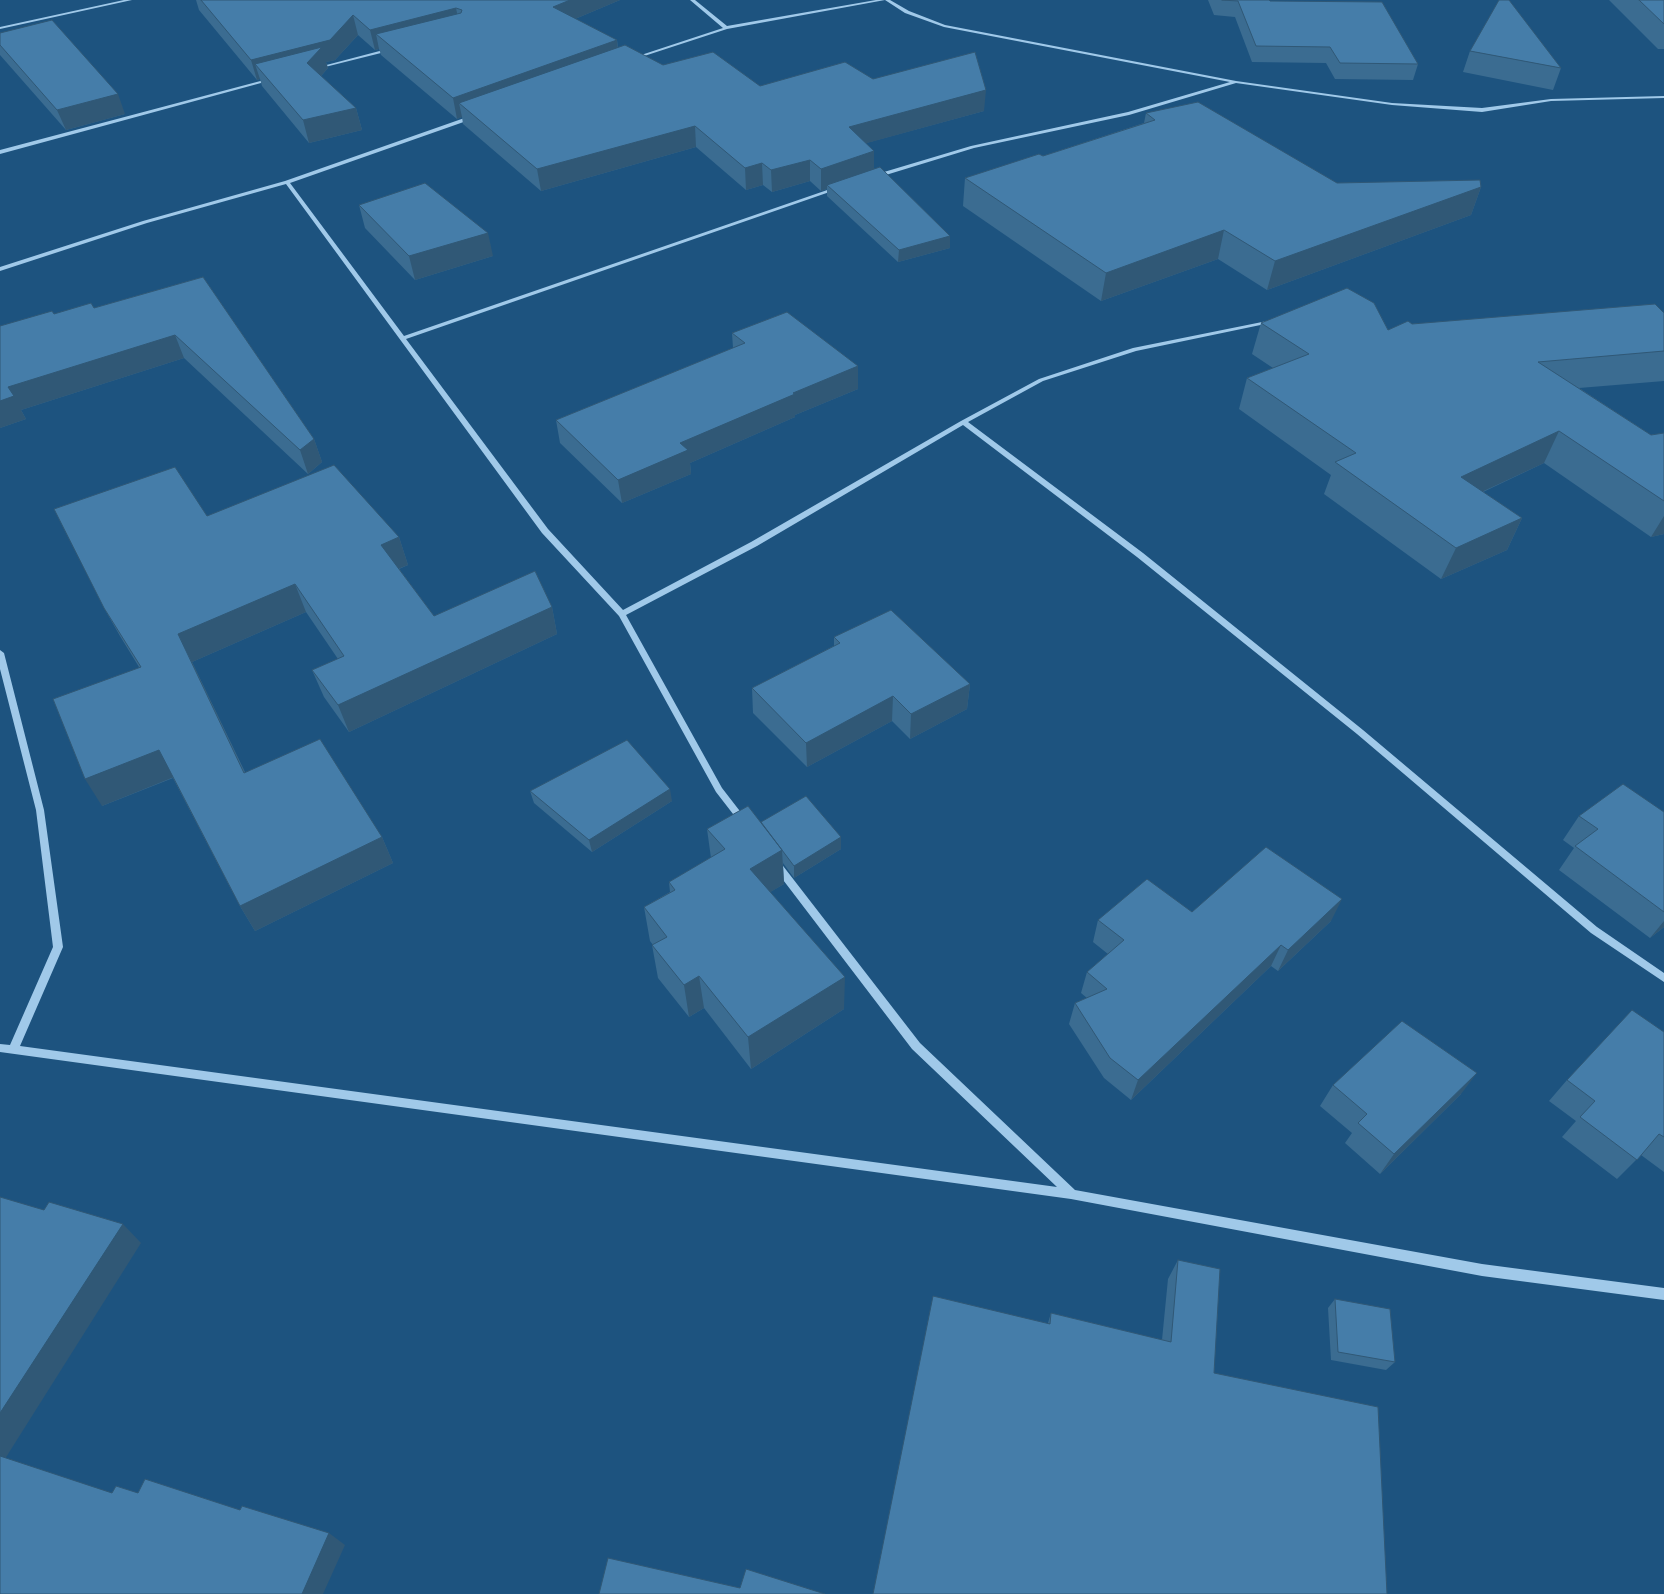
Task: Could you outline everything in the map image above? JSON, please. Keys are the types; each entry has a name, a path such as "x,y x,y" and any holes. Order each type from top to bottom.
{"street":[{"path":"0,28 130,0"},
{"path":"692,0 726,28"},
{"path":"626,62 726,28 885,0 907,12 944,26 1236,82 1392,104 1482,110 1551,100 1664,98"},
{"path":"309,70 396,48"},
{"path":"0,152 281,78"},
{"path":"865,179 973,147 1129,113 1236,82"},
{"path":"0,269 145,222 287,182 479,115"},
{"path":"287,182 545,530 622,614 719,790 749,829"},
{"path":"403,338 847,185"},
{"path":"622,614 754,544 963,422 1041,380 1135,349 1270,321"},
{"path":"963,422 1140,555 1360,732 1594,930 1664,978"},
{"path":"0,654 40,810 58,947 14,1048"},
{"path":"773,860 916,1046 1071,1194"},
{"path":"0,1048 14,1048 1071,1194 1482,1270 1664,1294"}],"building":[{"path":"201,0 570,0 553,7 617,40 453,98 376,34 461,13 462,10 456,8 370,30 353,15 330,40 251,60"},
{"path":"1222,0 1382,2 1418,64 1340,63 1330,47 1256,46 1238,1"},
{"path":"1499,0 1509,0 1561,68 1470,51"},
{"path":"1639,0 1664,0 1664,24"},
{"path":"52,20 118,94 57,110 0,45 0,33"},
{"path":"625,45 663,65 713,52 760,86 845,62 873,79 975,52 986,90 849,127 874,151 821,169 810,160 771,170 762,163 745,168 695,126 537,169 459,103"},
{"path":"322,47 307,63 356,108 303,120 255,64"},
{"path":"1198,102 1337,183 1480,180 1481,187 1275,261 1224,230 1106,273 965,178 1039,154 1043,156 1155,120 1146,113"},
{"path":"880,167 950,236 899,250 827,185"},
{"path":"425,183 488,233 409,256 359,205"},
{"path":"203,277 314,439 300,450 175,335 8,387 14,396 0,401 0,326 52,311 54,314 91,303 94,308"},
{"path":"1347,288 1374,303 1388,330 1408,321 1412,324 1655,304 1664,313 1664,351 1538,362 1651,435 1664,433 1664,501 1559,431 1461,477 1522,518 1456,548 1335,462 1356,453 1247,378 1309,354 1261,323"},
{"path":"787,312 858,366 680,443 688,450 618,480 556,420 745,343 732,333"},
{"path":"334,465 399,537 381,545 434,616 535,571 552,607 338,705 312,670 344,656 295,584 178,634 244,773 320,739 382,837 240,906 159,750 85,779 53,699 141,667 104,608 54,509 175,467 207,516"},
{"path":"891,610 970,684 911,714 893,696 806,743 752,688 840,643 834,637"},
{"path":"627,740 670,789 589,840 530,791"},
{"path":"1623,784 1664,812 1664,912 1575,846 1598,829 1579,816"},
{"path":"806,796 841,837 794,866 761,822"},
{"path":"748,806 782,850 750,869 845,977 748,1037 699,976 684,985 652,945 667,937 644,907 675,890 669,882 725,849 707,829"},
{"path":"1266,847 1342,899 1288,950 1281,945 1138,1080 1110,1058 1075,1003 1107,989 1087,972 1124,940 1098,920 1147,879 1192,912"},
{"path":"1632,1010 1664,1032 1664,1137 1659,1134 1637,1160 1580,1117 1595,1101 1567,1080"},
{"path":"1402,1021 1477,1073 1394,1154 1358,1123 1367,1114 1333,1085"},
{"path":"0,1197 44,1210 49,1202 123,1224 0,1413"},
{"path":"1178,1260 1220,1269 1214,1373 1378,1407 1387,1594 873,1594 933,1296 1050,1324 1051,1313 1171,1342"},
{"path":"1335,1299 1390,1309 1395,1362 1338,1352"},
{"path":"0,1456 112,1493 116,1486 138,1493 145,1479 240,1510 242,1506 329,1533 302,1594 0,1594"},
{"path":"608,1558 740,1588 746,1569 825,1594 599,1594"}]}
